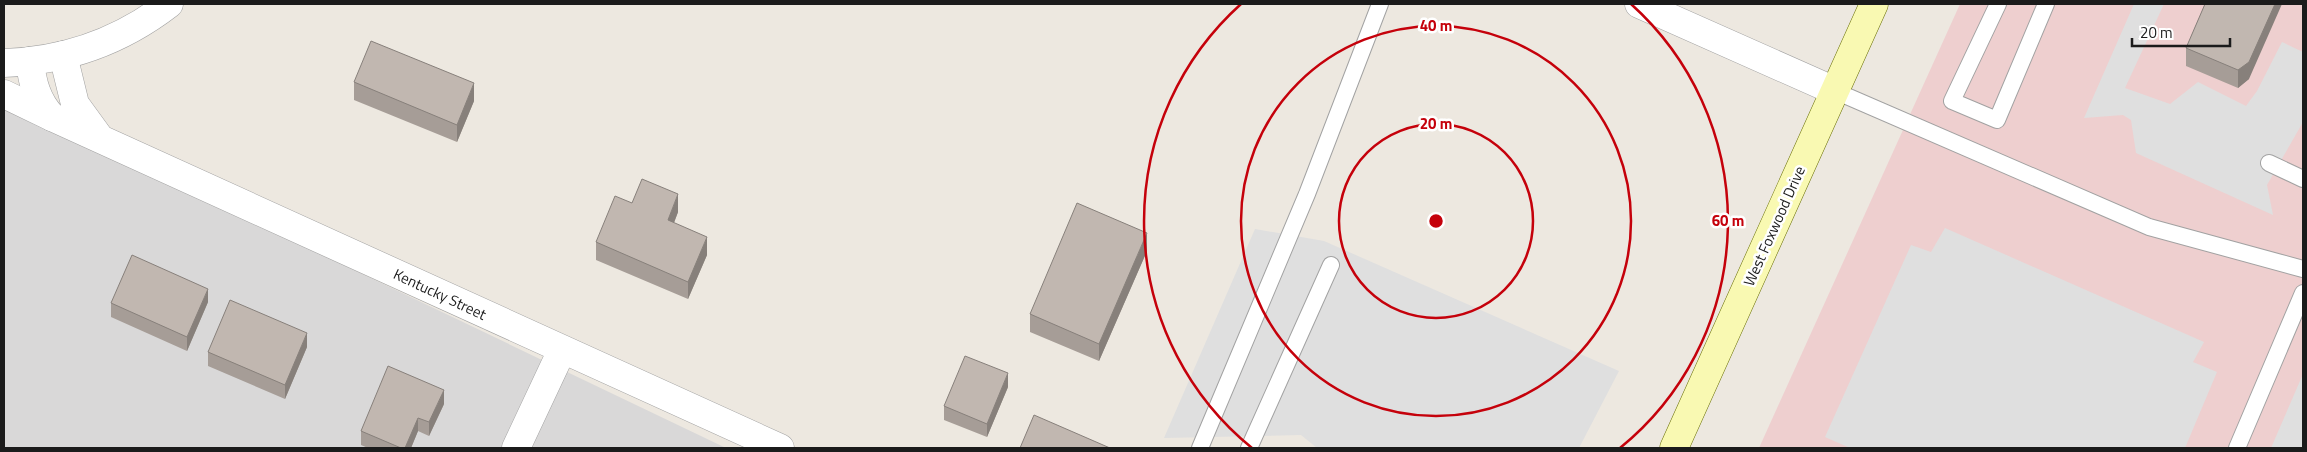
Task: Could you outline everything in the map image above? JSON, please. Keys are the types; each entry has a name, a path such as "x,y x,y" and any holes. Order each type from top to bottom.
{"main road":[{"name":"West Foxwood Drive","path":"1674,448 1874,4"}],"street":[{"path":"52,117 44,108 31,80 17,62 89,49 144,24 169,4"},
{"path":"1639,4 1835,90"},
{"name":"Kentucky Street","path":"63,55 75,104 100,138"},
{"name":"Kentucky Street","path":"4,94 780,448"},
{"path":"516,448 562,350"}],"lane":[{"path":"1200,448 1307,194 1380,4"},
{"path":"1998,4 1952,101 1997,120 2046,4"},
{"path":"1835,90 2150,227 2303,268"},
{"path":"2269,163 2303,179"},
{"path":"1249,448 1330,265"},
{"path":"2237,448 2303,293"}],"shaded area":[{"path":"1960,4 2303,4 2303,448 1759,448"},
{"path":"2134,4 2164,4 2125,88 2170,104 2198,82 2246,106 2257,91 2282,42 2303,52 2303,122 2267,185 2273,215 2136,153 2131,120 2123,115 2084,118"},
{"path":"4,105 139,167 726,448 4,448"},
{"path":"1945,228 2204,342 2193,362 2217,372 2185,448 1850,448 1825,437 1911,245 1931,252"},
{"path":"1255,229 1324,241 1619,371 1579,448 1317,448 1301,435 1164,438"},
{"path":"2303,374 2303,448 2271,448"}],"building":[{"path":"2205,4 2275,4 2249,62 2238,70 2186,48"},
{"path":"371,41 474,83 457,125 354,82"},
{"path":"642,179 678,194 668,220 707,237 688,282 596,242 615,196 632,203"},
{"path":"1077,203 1147,233 1099,344 1030,314"},
{"path":"132,255 208,289 187,337 111,303"},
{"path":"230,300 307,333 285,385 208,352"},
{"path":"965,356 1008,373 987,424 944,406"},
{"path":"388,366 444,390 429,422 418,418 405,448 361,431"},
{"path":"1034,415 1110,448 1020,448"}]}
